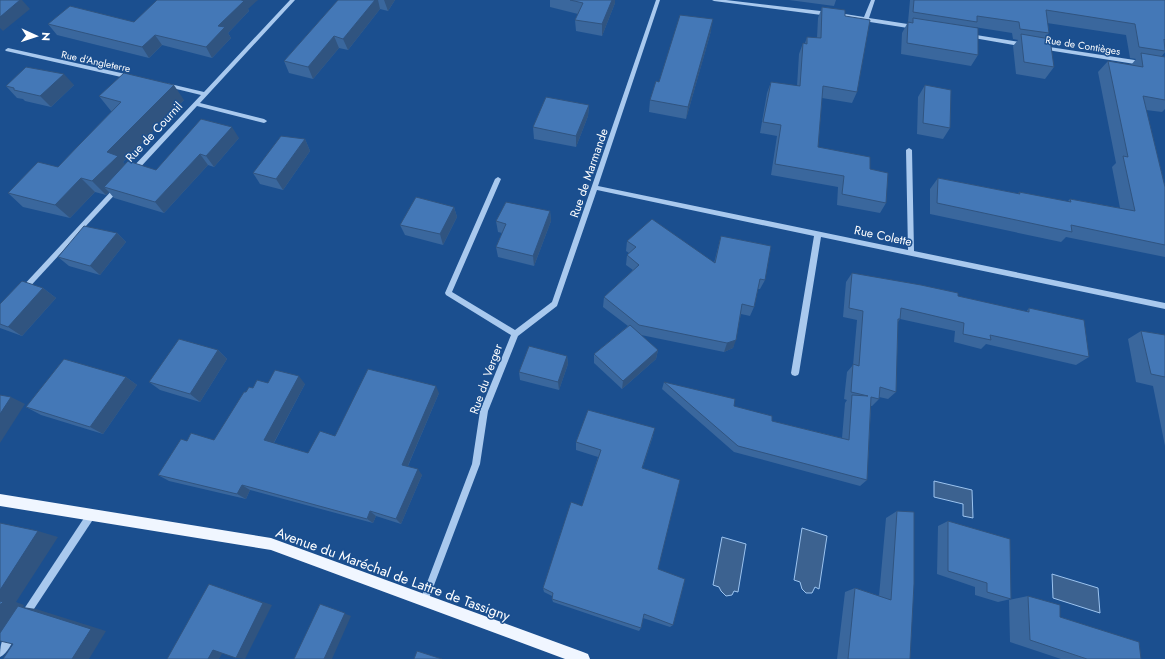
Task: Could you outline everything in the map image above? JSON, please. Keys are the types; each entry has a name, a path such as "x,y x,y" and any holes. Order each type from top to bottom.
{"main road":[{"name":"Avenue du Maréchal de Lattre de Tassigny","path":"0,500 271,544 583,659"}],"street":[{"name":"Rue de Cournil","path":"130,174 293,0"},
{"name":"Rue de Marmande","path":"515,334 555,304 596,188 658,0"},
{"path":"714,0 866,19 921,28"},
{"path":"866,19 873,0"},
{"name":"Rue de Contièges","path":"960,34 1031,46"},
{"name":"Rue de Contièges","path":"1039,47 1149,65"},
{"name":"Rue d'Angleterre","path":"8,50 137,79"},
{"path":"159,84 205,94"},
{"path":"195,104 264,121"},
{"path":"909,150 911,253"},
{"name":"Rue du Verger","path":"424,601 476,464 484,411 515,334 448,293 498,179"},
{"path":"16,297 119,186"},
{"name":"Rue Colette","path":"596,188 1165,306"},
{"path":"795,373 818,234"},
{"path":"0,652 91,515"}],"water":[{"path":"934,481 972,490 973,518 963,516 963,504 934,497"},
{"path":"802,528 827,536 819,589 815,587 812,593 806,593 802,589 800,582 794,580"},
{"path":"722,537 746,544 738,592 734,591 732,595 726,596 719,587 713,585"},
{"path":"1052,574 1098,588 1100,613 1053,598"}],"building":[{"path":"0,0 20,0 0,17"},
{"path":"157,0 244,1 218,26 225,27 206,47 155,35 142,47 48,24 70,6 134,22"},
{"path":"338,0 375,0 343,39 334,36 308,67 284,61"},
{"path":"570,0 612,0 602,24 575,20 583,3"},
{"path":"914,0 1165,0 1165,51 1139,47 1135,24 1046,10 1049,33 1020,29 1019,22 977,16 977,22 913,12"},
{"path":"822,7 845,10 845,16 870,20 857,92 823,86 818,147 870,157 870,169 888,173 886,203 842,194 844,176 775,164 781,125 763,122 771,82 800,86 803,43 807,44 807,37 821,38"},
{"path":"680,15 713,19 688,107 650,100 656,81 659,82"},
{"path":"913,18 978,28 978,55 907,43 908,22 913,23"},
{"path":"1021,34 1050,39 1054,67 1024,62"},
{"path":"1141,53 1165,57 1165,100 1143,96 1165,187 1165,245 1071,225 1072,232 937,203 938,178 1020,194 1019,192 1071,202 1070,199 1135,211 1123,156 1128,157 1108,61 1143,67"},
{"path":"26,67 64,74 40,96 14,90 14,88 6,86"},
{"path":"124,73 174,85 107,152 118,156 92,181 81,178 55,205 8,193 38,162 58,167 121,102 99,96"},
{"path":"925,85 951,90 950,128 923,123"},
{"path":"546,97 589,105 576,136 533,127"},
{"path":"201,119 232,127 206,156 200,154 155,202 104,187 128,161 156,170"},
{"path":"281,136 305,139 276,179 253,173"},
{"path":"416,197 454,207 440,234 400,225"},
{"path":"506,202 550,211 533,256 496,247 506,224 496,221"},
{"path":"652,219 715,263 721,236 771,246 765,280 760,279 754,307 742,304 736,340 727,343 639,325 604,297 639,265 627,255 636,247 627,241"},
{"path":"84,226 117,233 90,266 58,257"},
{"path":"852,273 958,293 958,296 1029,312 1029,308 1084,320 1089,357 990,335 991,340 963,334 964,323 901,308 900,319 898,319 896,392 880,387 879,399 871,397 867,480 738,446 664,382 735,399 734,406 772,416 772,421 849,440 852,395 868,396 851,392 853,364 859,366 863,311 849,308"},
{"path":"22,281 43,288 8,327 0,324 0,304"},
{"path":"630,325 658,350 623,381 594,354"},
{"path":"1141,331 1165,335 1165,377 1151,374"},
{"path":"179,339 218,350 190,394 149,382"},
{"path":"529,346 567,356 558,382 519,372"},
{"path":"64,359 126,377 90,427 26,407"},
{"path":"368,369 436,386 402,465 418,469 396,519 370,511 367,519 242,485 237,494 158,475 181,439 187,441 191,433 214,440 244,392 246,392 249,387 253,388 257,380 268,383 275,370 299,376 264,440 308,453 320,431 335,436"},
{"path":"0,395 11,397 0,414"},
{"path":"588,410 655,428 642,468 680,480 658,569 685,579 673,625 644,614 641,628 552,599 553,593 543,588 571,502 582,506 601,450 576,442"},
{"path":"897,511 914,512 914,584 910,659 848,659 855,588 891,600"},
{"path":"948,521 1010,539 1011,599 987,592 987,583 948,571"},
{"path":"0,523 38,531 0,590"},
{"path":"209,584 263,603 236,658 213,650 208,659 167,659"},
{"path":"1028,596 1060,605 1060,617 1139,642 1141,659 1087,659 1030,640"},
{"path":"320,604 345,613 324,659 294,659"},
{"path":"18,606 91,629 72,659 3,659 13,644 0,641 0,633"},
{"path":"417,651 442,659 414,659"}]}
